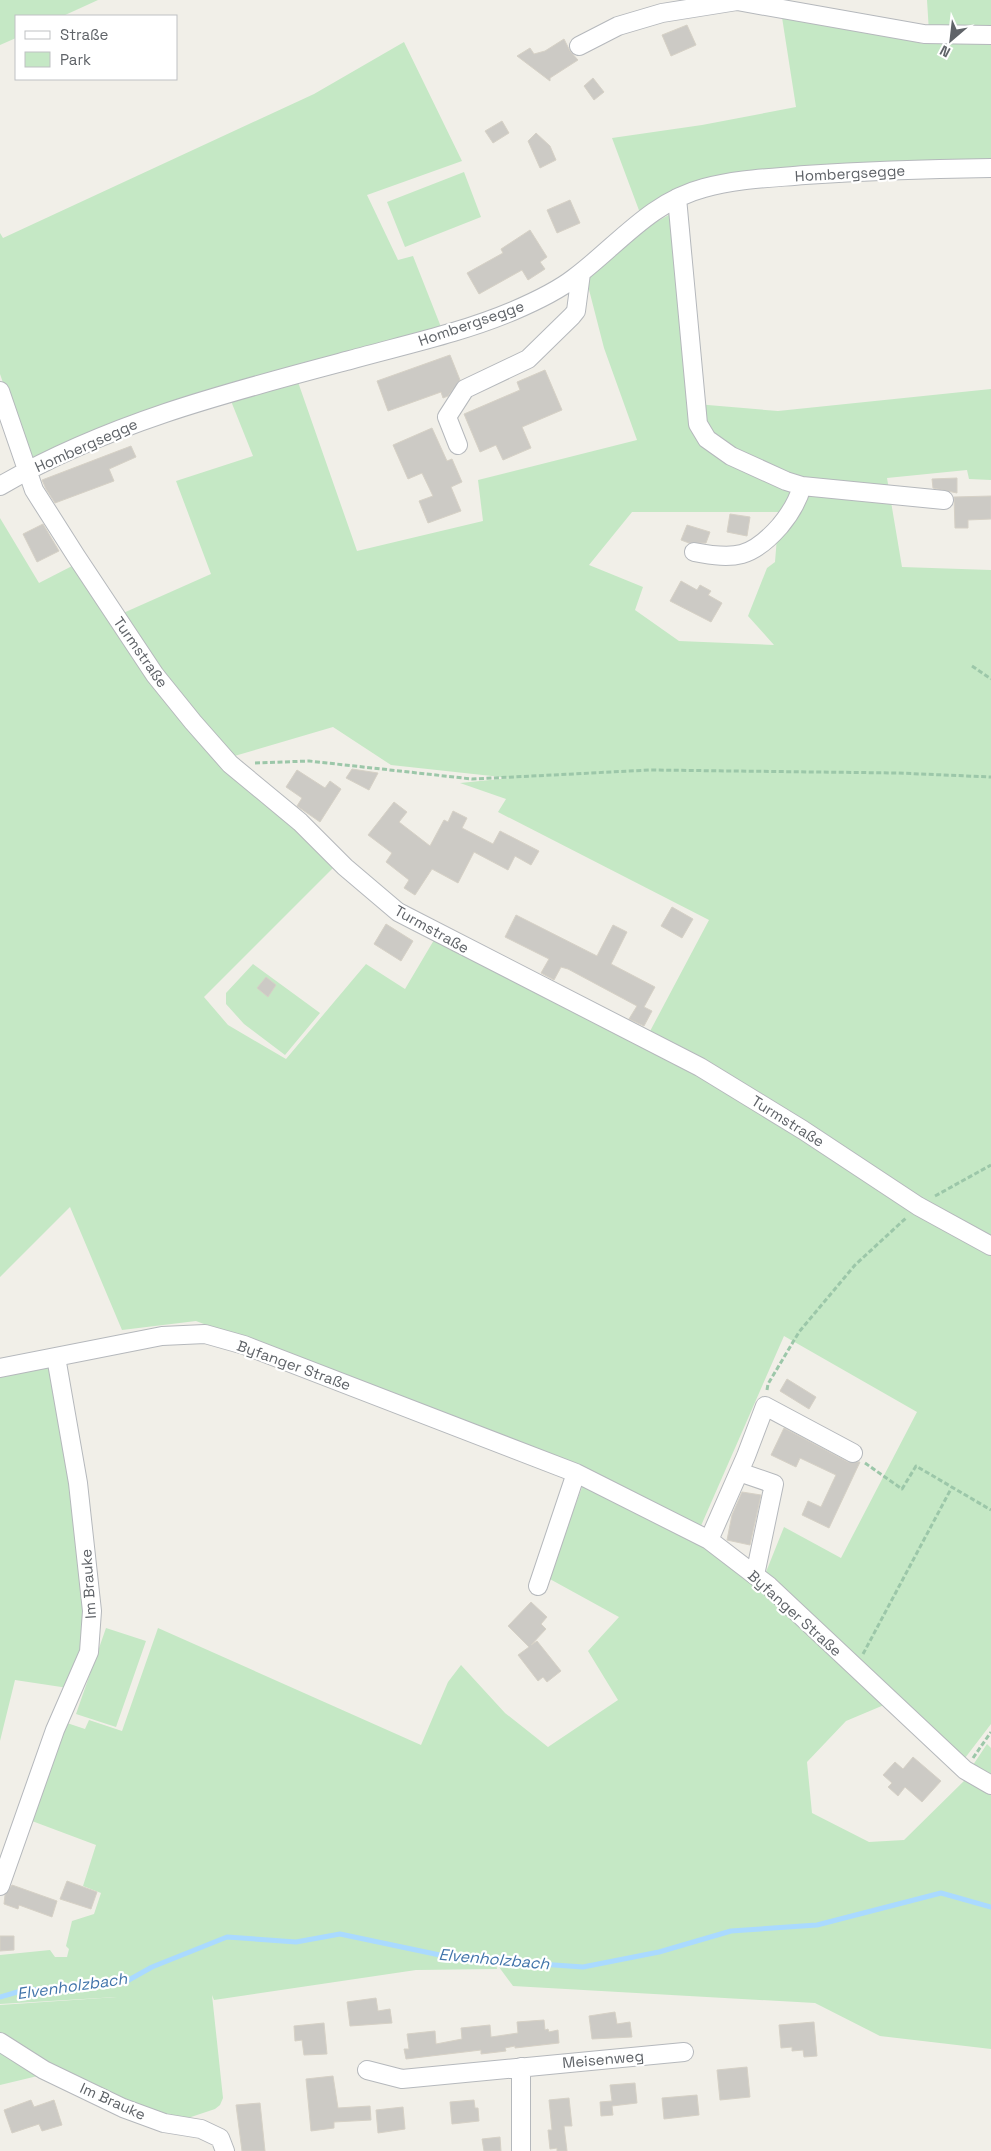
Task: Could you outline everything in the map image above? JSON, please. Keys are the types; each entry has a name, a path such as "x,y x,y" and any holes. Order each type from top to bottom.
{"street":[{"path":"579,46 618,26 662,13 737,1 924,34 991,35"},
{"name":"Hombergsegge","path":"0,486 27,470 103,435 180,407 419,341 509,312 560,288 581,273 637,223 678,198 710,186 771,178 826,174 991,168"},
{"path":"678,198 698,424 702,433 713,444 731,456 771,475 802,486 944,500"},
{"path":"458,444 447,417 465,389 528,358 572,316 576,311 581,273"},
{"name":"Turmstraße","path":"0,391 34,490 156,674 192,722 230,764 300,822 345,867 398,912 700,1067 803,1130 918,1206 991,1246"},
{"path":"694,552 728,557 741,555 761,546 789,514 802,486"},
{"name":"Byfanger Straße","path":"0,1368 162,1336 205,1334 244,1345 576,1473 709,1540 755,1575 965,1770 991,1785"},
{"name":"Im Brauke","path":"0,1886 56,1730 89,1652 92,1610 89,1581 78,1483 56,1357"},
{"path":"709,1540 739,1472 764,1406 853,1453"},
{"path":"739,1472 774,1484 755,1575"},
{"path":"538,1586 576,1473"},
{"name":"Im Brauke","path":"0,2042 44,2070 123,2108 164,2123 201,2129 220,2138 225,2151"},
{"name":"Meisenweg","path":"367,2070 402,2079 684,2052"},
{"path":"521,2067 521,2151"}],"path":[{"path":"972,666 991,679"},
{"path":"230,764 309,762 472,779 651,770 898,773 991,777"},
{"path":"764,1406 768,1384 798,1332 856,1265 918,1206 991,1165"},
{"path":"853,1453 902,1489 916,1466 991,1510"},
{"path":"855,1667 952,1487"},
{"path":"965,1770 990,1734"}],"green space":[{"path":"0,0 98,0 65,15 15,15 15,38 0,45"},
{"path":"927,0 991,0 991,28 929,32"},
{"path":"781,11 924,44 991,39 991,162 801,170 640,213 612,138 702,125 796,107"},
{"path":"404,42 462,161 367,195 398,260 413,256 441,327 140,413 33,458 23,441 0,374 0,233 3,238 314,94"},
{"path":"464,172 481,217 405,247 387,202"},
{"path":"685,206 696,404 778,411 991,389 991,480 969,479 967,470 887,478 902,567 991,570 991,1242 648,1035 709,920 498,812 506,799 460,783 510,778 391,765 333,727 231,757 197,720 121,614 211,574 176,481 253,456 231,401 298,382 357,551 483,521 478,480 637,440 604,348 586,278 629,237","holes":["632,512 779,512 775,562 767,568 748,616 774,645 679,641 635,610 643,587 589,565"]},
{"path":"0,518 39,583 74,565 152,677 334,867 204,997 228,1025 286,1059 366,964 405,989 434,940 703,1076 991,1249 991,1724 962,1762 766,1572 784,1527 841,1558 917,1412 784,1336 700,1528 336,1374 196,1321 122,1330 70,1207 0,1277"},
{"path":"253,964 320,1013 285,1055 244,1024 226,1004 226,993"},
{"path":"54,1366 89,1610 86,1650 68,1688 15,1680 0,1741 0,1376"},
{"path":"584,1482 697,1539 748,1574 884,1705 846,1721 807,1762 812,1813 869,1842 904,1840 967,1778 991,1791 991,2049 880,2036 815,2003 513,1986 496,1963 497,1969 416,1970 214,2000 212,1995 223,2098 220,2105 215,2109 188,2118 165,2117 124,2106 0,2036 0,2005 117,1997 0,2004 0,1955 50,1950 55,1957 67,1957 69,1949 66,1946 72,1921 94,1914 101,1893 83,1886 96,1845 32,1821 64,1722 85,1729 89,1720 122,1731 158,1628 421,1745 448,1682 461,1665 505,1713 548,1747 618,1700 588,1651 619,1617 548,1578"},
{"path":"106,1628 146,1641 116,1727 76,1714"},
{"path":"987,1744 991,1748 991,1778 971,1768"},
{"path":"0,2047 46,2074 0,2085"}],"building":[{"path":"687,25 696,45 671,56 662,35"},
{"path":"564,39 570,51 578,60 550,78 550,81 517,56 530,48 534,54 545,51"},
{"path":"593,78 604,92 594,100 584,86"},
{"path":"502,121 509,133 493,143 485,131"},
{"path":"536,133 550,146 556,160 540,168 528,141"},
{"path":"570,200 580,223 557,233 547,210"},
{"path":"530,230 547,257 540,262 545,269 528,280 522,270 479,294 467,273 503,253 501,249"},
{"path":"450,355 460,380 448,396 443,398 441,392 388,411 377,381"},
{"path":"545,370 562,410 522,427 531,448 503,460 496,445 480,452 464,414 520,390 517,382"},
{"path":"432,428 447,461 452,459 462,482 451,487 461,511 428,523 419,501 433,496 422,473 408,479 393,445"},
{"path":"131,446 136,457 109,469 114,481 55,503 42,480"},
{"path":"957,478 957,493 933,488 932,479"},
{"path":"991,496 991,519 968,520 968,528 955,528 954,497"},
{"path":"730,514 750,517 747,536 727,532"},
{"path":"43,524 59,551 37,562 23,534"},
{"path":"687,525 710,532 706,543 689,543 681,540"},
{"path":"681,581 697,590 700,585 711,591 708,595 722,603 711,622 670,601"},
{"path":"352,769 378,773 369,790 346,778"},
{"path":"297,770 325,788 330,781 341,789 320,822 297,806 302,798 286,787"},
{"path":"394,802 407,812 399,822 430,846 444,820 448,822 453,811 467,818 462,828 493,844 500,831 539,851 531,865 515,856 508,870 474,852 458,883 432,869 415,895 404,888 409,880 386,862 392,853 368,835"},
{"path":"672,907 693,919 682,938 661,926"},
{"path":"516,915 597,956 613,925 627,932 611,964 655,987 644,1007 652,1011 644,1026 629,1019 637,1006 568,969 561,967 554,980 541,973 549,959 505,937"},
{"path":"386,924 413,941 401,961 374,944"},
{"path":"266,977 276,985 268,997 257,988"},
{"path":"787,1379 816,1397 809,1409 780,1391"},
{"path":"784,1428 848,1462 860,1462 829,1528 802,1515 808,1501 821,1507 836,1475 800,1458 796,1467 771,1455"},
{"path":"742,1492 761,1495 750,1545 727,1540 732,1515"},
{"path":"531,1602 547,1617 541,1624 546,1629 531,1645 537,1641 561,1671 547,1682 543,1677 538,1681 518,1655 529,1647 508,1626"},
{"path":"913,1757 941,1781 922,1802 905,1787 898,1796 888,1787 892,1783 883,1775 895,1762 903,1769"},
{"path":"67,1881 97,1892 91,1909 60,1899"},
{"path":"12,1885 57,1901 52,1917 19,1905 18,1909 4,1904 5,1895"},
{"path":"0,1936 14,1936 14,1950 0,1951"},
{"path":"376,1998 378,2011 390,2009 392,2023 350,2026 347,2002"},
{"path":"615,2012 617,2024 630,2022 632,2037 592,2039 589,2016"},
{"path":"544,2020 545,2030 548,2029 549,2032 558,2030 559,2043 515,2048 515,2046 505,2048 506,2051 481,2054 481,2050 406,2059 404,2049 409,2049 407,2034 435,2031 436,2044 462,2039 461,2028 490,2025 491,2037 518,2033 517,2022"},
{"path":"814,2022 817,2056 804,2057 803,2050 792,2051 792,2047 781,2048 779,2025"},
{"path":"324,2023 327,2054 304,2055 302,2040 295,2041 294,2026"},
{"path":"747,2067 750,2097 720,2100 717,2070"},
{"path":"333,2076 338,2108 370,2106 371,2120 334,2122 334,2128 311,2131 306,2079"},
{"path":"635,2083 637,2103 612,2106 613,2115 601,2116 600,2102 612,2101 610,2085"},
{"path":"697,2095 699,2115 664,2119 662,2098"},
{"path":"569,2098 572,2126 564,2126 567,2151 557,2151 557,2148 550,2149 548,2130 552,2130 549,2100"},
{"path":"31,2100 34,2107 54,2100 62,2125 42,2131 39,2124 12,2133 4,2110"},
{"path":"474,2100 475,2108 478,2108 479,2121 452,2124 450,2102"},
{"path":"260,2103 265,2151 242,2151 236,2105"},
{"path":"403,2107 405,2129 378,2133 376,2110"},
{"path":"500,2137 501,2151 484,2151 482,2139"}],"waterway":[{"name":"Elvenholzbach","path":"0,1997 24,1990 70,1988 127,1981 152,1967 227,1937 296,1942 340,1934 454,1958 583,1967 659,1952 731,1931 817,1925 941,1893 991,1907"}]}
